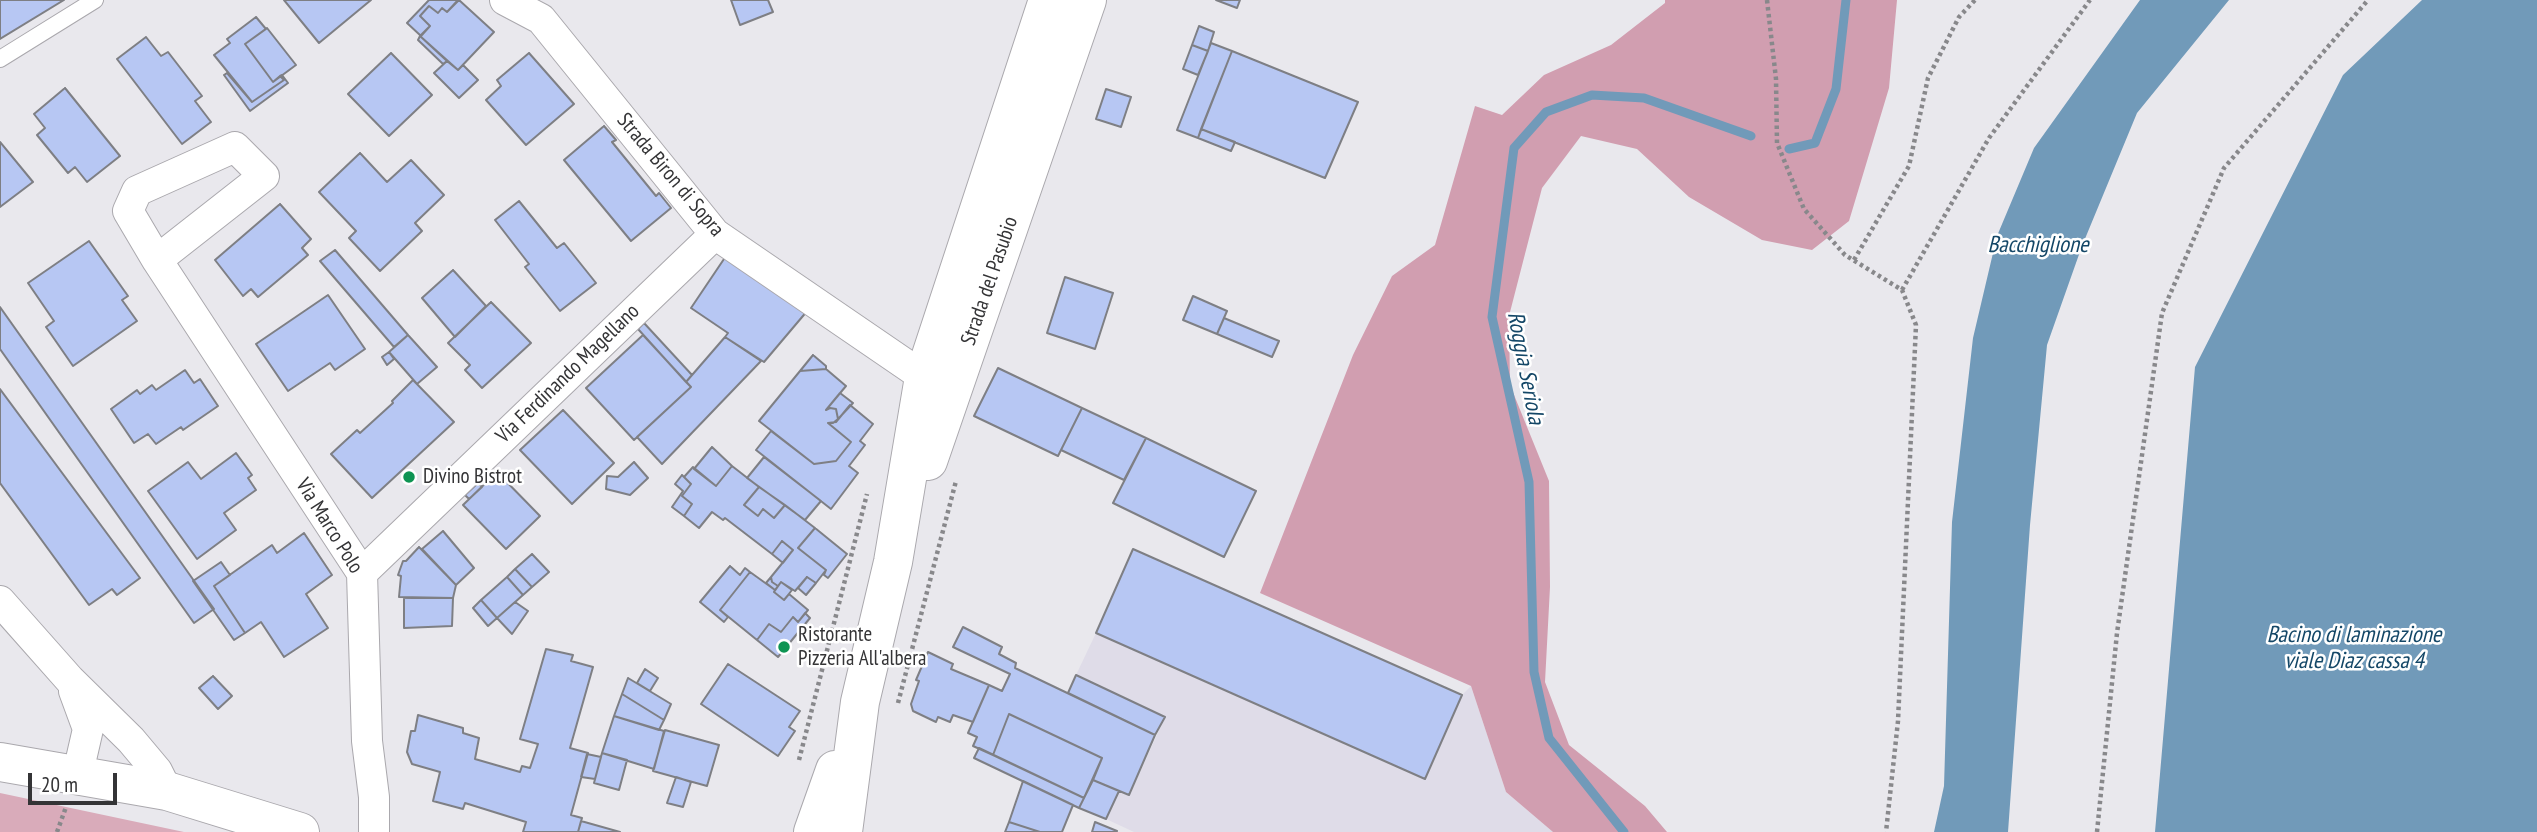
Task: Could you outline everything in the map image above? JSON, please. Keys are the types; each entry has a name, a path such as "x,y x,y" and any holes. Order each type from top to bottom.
{"main road":[{"name":"Strada del Pasubio","path":"843,832 877,708 893,562 924,377 1048,0"},
{"name":"Strada del Pasubio","path":"893,562 1087,0"},
{"name":"Strada del Pasubio","path":"813,832 877,708"},
{"path":"0,762 167,791 300,832"}],"street":[{"name":"Strada Biron di Sopra","path":"505,0 541,19 715,233 924,377"},
{"name":"Via Ferdinando Magellano","path":"362,573 715,233"},
{"name":"Via Marco Polo","path":"157,260 362,573 367,741 374,797 374,832"},
{"path":"0,601 70,680 131,740 157,771 167,791"},
{"path":"70,680 88,729 77,777"}],"lane":[{"path":"0,59 95,0"}],"path":[{"path":"1767,0 1776,79 1777,143 1804,209 1845,255 1902,290 1916,325 1898,722 1886,832"},
{"path":"1854,260 1909,166 1928,78 1959,17 1975,0"},
{"path":"1902,290 1989,138 2090,0"},
{"path":"2097,832 2117,633 2162,313 2224,168 2368,0"},
{"path":"877,708 957,479"}],"shaded area":[{"path":"1665,0 1897,0 1889,88 1849,221 1812,250 1762,240 1689,197 1637,149 1581,136 1542,188 1509,316 1510,385 1549,481 1550,587 1545,682 1569,745 1645,806 1667,832 1553,832 1506,792 1471,686 1260,593 1353,355 1392,276 1435,245 1475,106 1502,115 1544,75 1611,45 1665,3"},
{"path":"1096,633 1425,779 1462,695 1471,686 1506,792 1553,832 1134,832 1106,819 1119,791 1130,794 1165,717 1076,675"},
{"path":"0,793 184,832 0,832"}],"water":[{"name":"Bacchiglione","path":"2140,0 2229,0 2137,113 2082,246 2047,345 2030,525 2008,832 1934,832 1944,786 1952,522 1973,338 1997,236 2034,148"},
{"name":"Bacino di laminazione viale Diaz cassa 4","path":"2422,0 2537,0 2537,832 2155,832 2195,367 2343,75"}],"building":[{"path":"0,0 64,0 0,39"},
{"path":"284,0 371,0 319,43"},
{"path":"429,0 458,0 447,12 442,8 438,13 429,6 420,16 430,26 421,36 407,23"},
{"path":"459,0 494,32 458,70 420,36 430,26 420,16 429,6 438,13 442,8 447,12"},
{"path":"731,0 768,0 773,12 740,25"},
{"path":"1216,0 1240,0 1237,8"},
{"path":"256,17 266,29 245,44 273,82 280,76 284,80 252,102 214,55 230,43 227,39"},
{"path":"1199,26 1214,32 1208,51 1192,45"},
{"path":"267,28 296,65 273,82 245,44"},
{"path":"420,36 447,61 443,64 418,40"},
{"path":"146,37 161,56 168,52 202,96 195,101 211,122 182,144 117,59"},
{"path":"1211,43 1232,51 1198,138 1177,130"},
{"path":"1192,45 1208,51 1198,75 1183,69"},
{"path":"1232,51 1358,102 1325,178 1201,129"},
{"path":"391,53 432,95 389,136 348,94"},
{"path":"529,53 574,104 526,145 486,100 501,86 497,80"},
{"path":"447,61 458,70 463,65 478,80 459,98 434,73"},
{"path":"227,73 252,102 284,80 280,76 288,83 250,111 224,75"},
{"path":"65,88 120,156 87,182 75,167 68,173 37,135 45,128 34,114"},
{"path":"1106,89 1131,97 1121,127 1096,119"},
{"path":"604,126 616,140 612,142 656,196 659,193 671,208 631,241 564,160"},
{"path":"1201,129 1235,142 1231,151 1198,138"},
{"path":"0,142 33,182 0,207"},
{"path":"360,153 387,182 411,160 444,195 415,223 422,231 380,271 349,238 356,231 319,192"},
{"path":"519,201 557,248 564,243 596,283 560,311 525,267 529,264 495,220"},
{"path":"280,204 311,239 302,248 308,255 258,297 251,289 243,296 215,260"},
{"path":"89,241 128,296 122,300 137,321 73,366 46,327 54,321 28,283"},
{"path":"335,250 408,335 394,347 320,261"},
{"path":"726,256 808,310 764,362 725,337 728,333 691,308"},
{"path":"453,270 486,306 455,337 422,298"},
{"path":"1065,277 1113,293 1095,349 1047,333"},
{"path":"328,295 365,349 335,370 330,363 288,391 256,344"},
{"path":"1193,296 1227,311 1217,334 1183,320"},
{"path":"491,302 531,343 482,388 465,370 470,365 448,343"},
{"path":"0,307 214,609 194,623 0,349"},
{"path":"1224,318 1279,341 1272,357 1217,334"},
{"path":"644,323 692,375 686,382 638,329"},
{"path":"408,335 437,367 417,384 389,352"},
{"path":"643,335 691,387 634,440 586,388"},
{"path":"725,337 761,361 662,464 637,437 691,387 686,382"},
{"path":"389,352 394,359 387,365 382,357"},
{"path":"813,355 826,369 800,371"},
{"path":"998,368 1082,408 1058,456 974,416"},
{"path":"826,369 846,386 826,410 836,409 838,419 828,423 851,442 836,461 814,464 759,421 800,371"},
{"path":"185,370 194,383 200,379 218,406 183,430 181,427 156,444 148,434 134,443 111,409 137,390 140,394 152,385 156,390"},
{"path":"413,380 454,422 372,498 331,454 357,430 360,433 393,403"},
{"path":"0,389 140,578 117,595 112,589 89,605 0,483"},
{"path":"840,393 853,403 838,419 836,409 826,410"},
{"path":"850,405 873,424 860,441 865,445 849,466 858,473 831,509 756,450 771,431 814,464 836,461 851,442 828,423 836,422"},
{"path":"1082,408 1146,438 1124,480 1061,450"},
{"path":"563,410 614,463 572,504 520,450"},
{"path":"1146,438 1256,491 1224,557 1113,503"},
{"path":"712,447 732,466 716,486 694,469"},
{"path":"236,453 252,475 248,478 256,490 224,513 236,530 197,559 148,491 188,462 201,479"},
{"path":"764,457 821,501 805,520 747,478"},
{"path":"634,462 648,478 630,495 606,489 607,476 618,477"},
{"path":"732,466 759,487 744,505 758,516 763,509 774,518 785,505 815,528 798,548 826,570 816,583 807,577 795,591 781,582 778,586 772,582 771,577 793,550 782,541 772,554 725,518 723,520 712,512 699,528 684,516 692,504 682,496 691,484 684,477 693,467 716,486"},
{"path":"497,472 540,516 506,549 463,505"},
{"path":"682,475 691,484 682,496 692,504 684,516 672,507 683,491 675,484"},
{"path":"478,483 482,487 469,499 465,495"},
{"path":"759,487 785,505 774,518 763,509 758,516 744,505"},
{"path":"815,528 847,554 828,578 824,575 826,570 798,548"},
{"path":"443,531 474,568 456,585 422,549"},
{"path":"304,533 332,575 306,594 328,628 284,657 261,622 245,633 214,586 272,545 277,553"},
{"path":"782,541 793,550 783,563 772,554"},
{"path":"419,547 456,585 453,598 399,597 401,576 398,575 403,561"},
{"path":"1133,549 1462,695 1425,779 1096,633"},
{"path":"532,554 549,572 532,587 515,569"},
{"path":"221,562 230,575 214,586 245,633 234,640 193,581"},
{"path":"730,566 740,575 745,568 750,572 720,610 728,617 724,622 700,602"},
{"path":"515,569 532,587 523,595 507,577"},
{"path":"750,572 784,600 789,594 808,610 798,622 793,617 781,632 769,624 757,640 720,610"},
{"path":"507,577 523,595 497,618 481,600"},
{"path":"771,577 772,582 778,586 775,590 766,583"},
{"path":"807,577 816,583 806,595 798,588"},
{"path":"781,582 792,590 784,600 774,592"},
{"path":"404,598 453,598 452,626 404,628"},
{"path":"481,600 497,618 488,626 473,608"},
{"path":"515,602 528,611 512,634 497,618"},
{"path":"805,613 810,618 778,657 757,640 769,624 781,632 793,617 798,622"},
{"path":"963,627 1002,647 999,654 1016,663 1015,668 1155,735 1129,795 1093,780 1102,758 1009,714 993,755 973,746 977,737 968,733 989,685 1002,691 1010,674 953,647"},
{"path":"546,649 573,655 571,661 593,667 570,748 588,753 571,815 582,818 578,832 523,832 526,822 465,803 463,809 433,801 440,772 412,764 407,752 411,731 415,731 418,715 463,728 463,733 479,738 475,759 520,772 522,766 530,768 538,744 520,739"},
{"path":"928,652 953,664 951,669 989,685 973,722 953,715 950,722 938,717 936,722 913,711 911,704 919,681 916,680"},
{"path":"728,664 800,711 789,727 795,731 778,756 701,704"},
{"path":"645,669 658,678 650,691 637,683"},
{"path":"1076,675 1165,717 1155,735 1068,693"},
{"path":"213,676 232,696 218,709 199,688"},
{"path":"628,678 671,704 664,720 622,694"},
{"path":"622,694 664,720 659,730 614,716"},
{"path":"1009,714 1102,758 1084,798 993,755"},
{"path":"614,716 664,731 654,769 602,753"},
{"path":"665,730 719,745 707,786 653,771"},
{"path":"979,748 1084,798 1079,808 974,758"},
{"path":"602,753 627,760 619,790 594,783"},
{"path":"587,754 601,757 595,779 581,777"},
{"path":"676,777 691,782 683,807 667,803"},
{"path":"1093,780 1119,791 1106,819 1079,808"},
{"path":"1023,781 1073,805 1062,832 1040,832 1009,822"},
{"path":"581,821 620,832 578,832"},
{"path":"1009,822 1040,832 1005,832"},
{"path":"1095,822 1117,831 1092,832"}],"waterway":[{"name":"Roggia Seriola","path":"1789,149 1815,143 1836,89 1846,0"},
{"name":"Roggia Seriola","path":"1624,832 1549,738 1534,672 1529,482 1492,317 1514,148 1546,112 1592,95 1644,98 1751,136"}],"place":[{"name":"Divino Bistrot","path":"409,477"},
{"name":"Ristorante Pizzeria All'albera","path":"784,647"}]}
